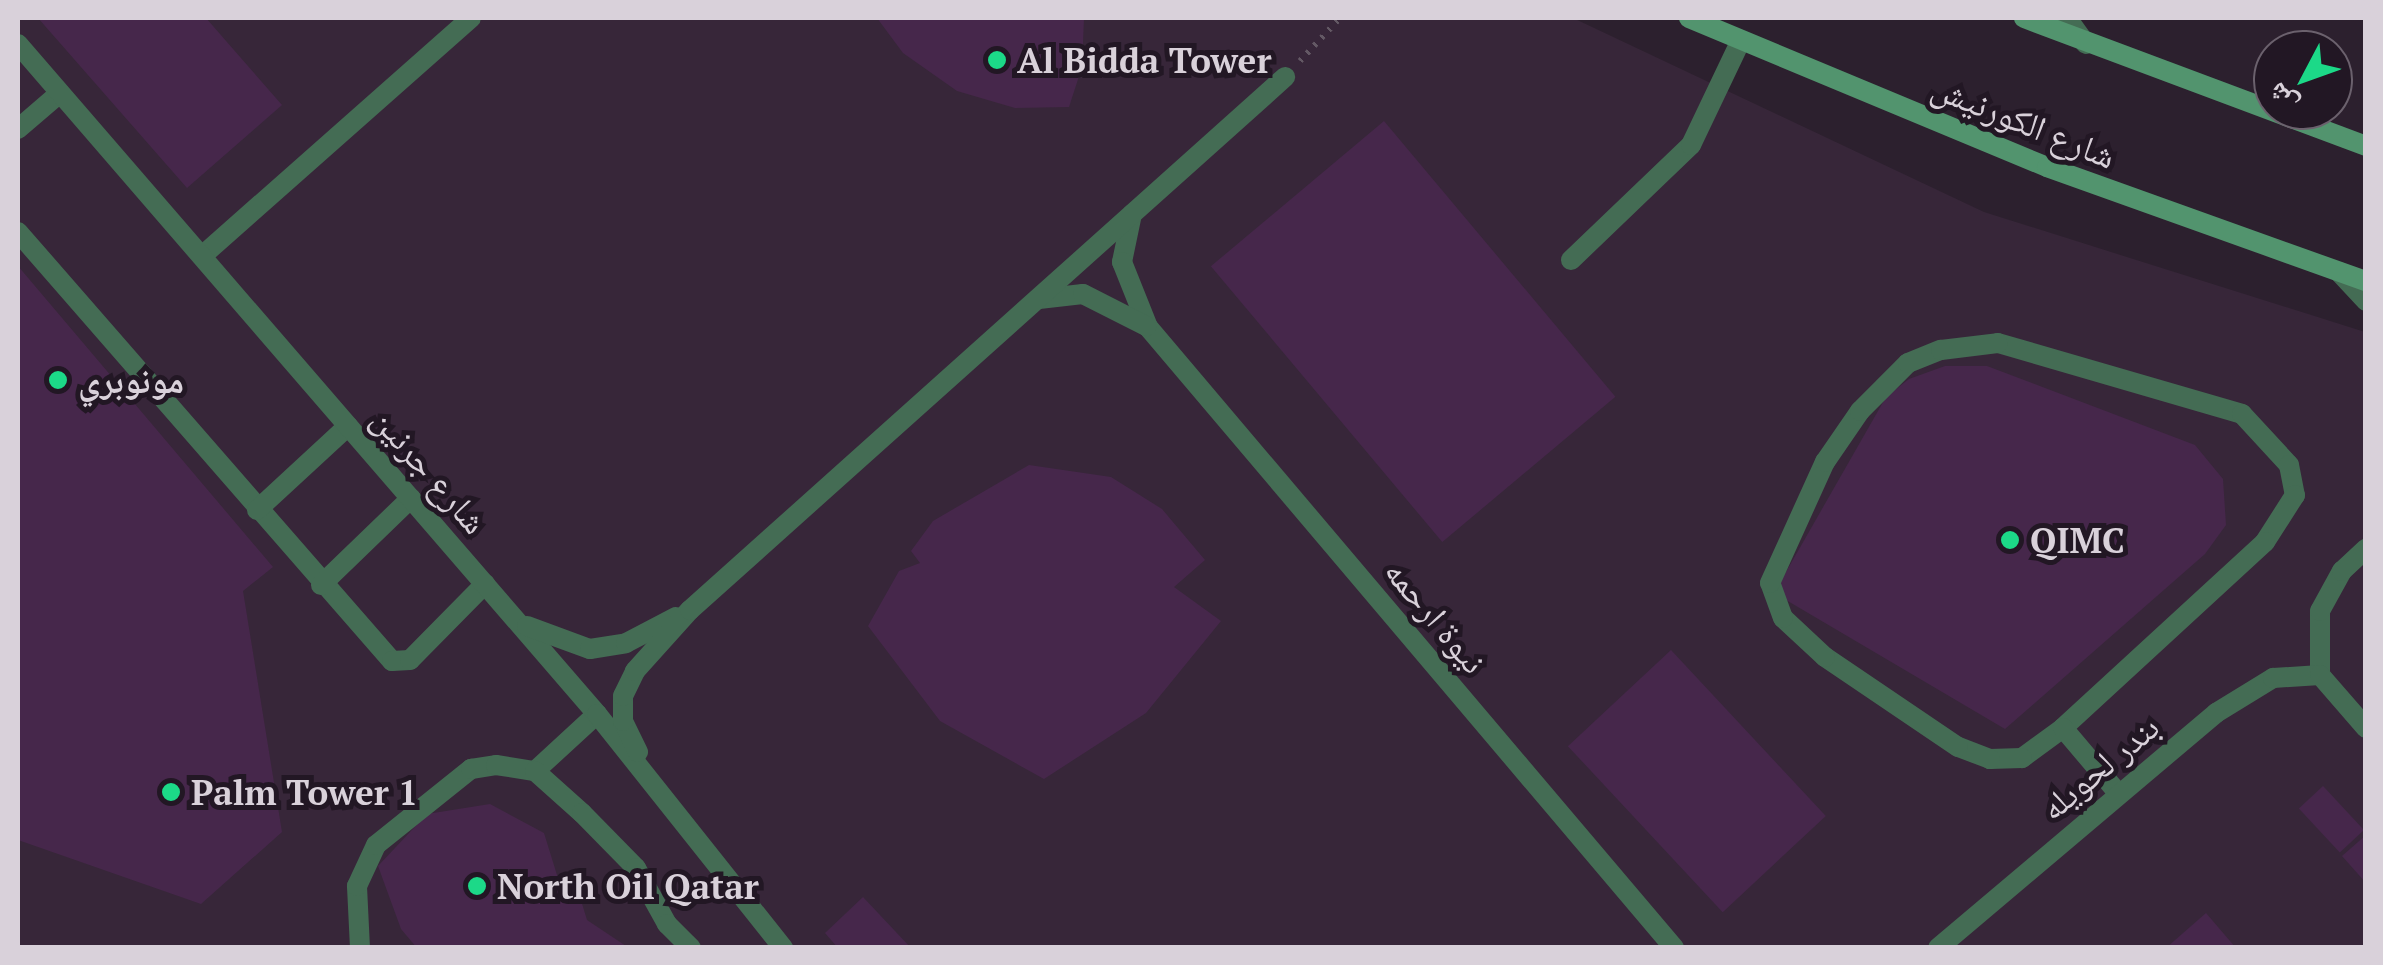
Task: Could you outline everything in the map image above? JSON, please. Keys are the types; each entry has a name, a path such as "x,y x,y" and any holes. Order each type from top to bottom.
{"main road":[{"name":"شارع الكورنيش","path":"1690,18 2047,167 2366,281"},
{"path":"2024,18 2366,146"}],"street":[{"path":"202,256 472,18"},
{"path":"2067,18 2086,44"},
{"path":"1571,260 1691,145 1741,40"},
{"name":"شارع جرنين","path":"18,44 648,774 783,948"},
{"path":"648,774 623,721 622,696 635,671 690,610 1285,77"},
{"path":"18,129 60,92"},
{"name":"نيوة ارحمه","path":"1132,213 1122,262 1148,327 1674,948"},
{"path":"18,232 321,585 400,663 410,660 485,584"},
{"name":"شارع الكورنيش","path":"2339,272 2366,301"},
{"name":"نيوة ارحمه","path":"1036,300 1083,294 1148,327"},
{"path":"1998,343 2202,399 2242,414 2289,465 2295,494 2285,519 2064,728 2022,758 1990,759 1958,747 1825,657 1773,600 1772,569 1825,462 1860,411 1908,363 1926,355 1998,343"},
{"path":"257,510 348,426"},
{"path":"321,585 411,498"},
{"path":"2366,549 2342,570 2320,611 2320,675 2366,728"},
{"path":"516,621 590,650 626,643 690,610"},
{"name":"بندر لحويله","path":"1938,948 2117,792 2251,690 2273,678 2320,675"},
{"path":"534,770 597,714"},
{"path":"2064,728 2117,792"},
{"path":"360,948 357,886 376,845 399,820 470,769 534,770 620,848 667,924 691,948"}],"path":[{"path":"1285,77 1340,18"}],"shaded area":[{"path":"18,18 1573,18 1984,212 2365,332 2365,947 18,947"}],"building":[{"path":"38,18 206,18 282,105 187,188"},
{"name":"Al Bidda Tower","path":"877,18 1084,18 1082,67 1069,107 1015,108 957,91 903,53"},
{"path":"1384,121 1615,397 1442,542 1211,266"},
{"path":"18,266 273,567 243,591 282,832 201,904 18,840"},
{"name":"QIMC","path":"1945,366 1987,366 2195,445 2223,479 2226,525 2205,554 2005,729 1774,593 1886,397 1909,379"},
{"path":"1029,465 1111,477 1162,509 1205,560 1174,587 1221,621 1146,713 1044,779 940,721 868,626 899,571 920,563 911,551 933,521"},
{"path":"1671,650 1826,816 1723,912 1568,746"},
{"path":"2323,786 2364,830 2340,852 2299,809"},
{"name":"North Oil Qatar","path":"490,804 544,833 557,875 580,897 587,920 629,948 417,948 401,929 378,866 427,814"},
{"path":"2366,835 2366,883 2342,856"},
{"path":"863,897 911,948 838,948 825,933"},
{"path":"2206,913 2236,948 2166,948"}],"place":[{"name":"Al Bidda Tower","path":"997,60"},
{"name":"مونوبري","path":"58,380"},
{"name":"QIMC","path":"2010,540"},
{"name":"Palm Tower 1","path":"171,792"},
{"name":"North Oil Qatar","path":"477,886"}]}
